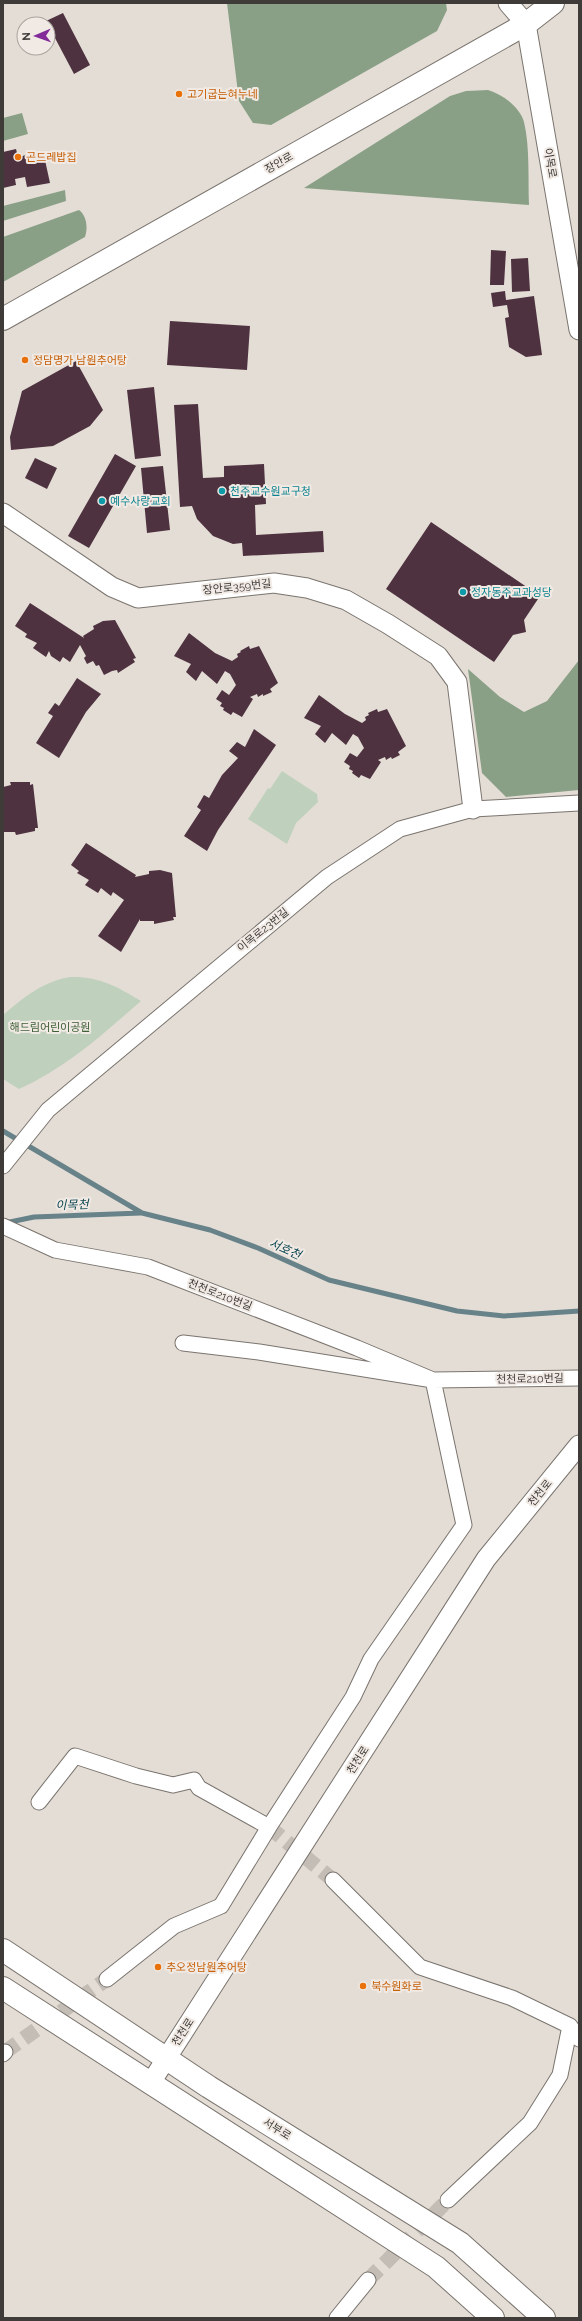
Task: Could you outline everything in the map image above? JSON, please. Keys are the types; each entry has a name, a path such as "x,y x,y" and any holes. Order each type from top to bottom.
{"main road":[{"name":"장안로","path":"3,319 526,24 554,3"},
{"name":"서부로","path":"3,1950 166,2058 460,2243 544,2318"},
{"path":"3,1988 436,2267 493,2318"}],"street":[{"path":"508,3 526,24"},
{"name":"이목로","path":"526,24 579,330"},
{"name":"장안로359번길","path":"3,513 112,587 138,598 274,583 306,588 346,600 388,624 438,656 458,682 473,809"},
{"name":"이목로23번길","path":"3,1166 48,1110 327,877 400,829 473,809 579,804"},
{"name":"천천로210번길","path":"8,1228 55,1250 148,1267 357,1348 433,1380"},
{"name":"천천로210번길","path":"183,1343 259,1352 433,1380 579,1378"},
{"path":"107,1979 174,1926 221,1906 269,1827 354,1697 371,1659 464,1525 433,1380"},
{"name":"천천로","path":"150,2084 486,1559 579,1445"},
{"path":"39,1802 75,1756 136,1776 173,1784 194,1780 199,1788 269,1827"},
{"path":"333,1880 420,1967 512,1998 570,2026 579,2039"},
{"path":"448,2200 530,2123 560,2075 570,2026"},
{"path":"337,2318 368,2280"}],"green space":[{"path":"227,3 446,3 447,10 437,31 271,125 253,123 239,101"},
{"path":"488,90 510,102 522,116 526,132 528,152 529,205 304,188 450,96 466,91"},
{"path":"22,113 28,134 3,141 3,118"},
{"path":"65,190 66,201 3,221 3,206"},
{"path":"79,210 84,215 86,222 85,237 3,282 3,237"},
{"path":"579,660 579,790 506,797 482,773 468,669 500,697 524,712 547,701"},
{"path":"282,771 317,794 318,802 296,823 287,844 248,819 268,788 270,789"},
{"name":"해드림어린이공원","path":"70,977 90,978 108,983 141,1001 98,1038 68,1061 36,1081 19,1089 3,1079 3,1015 26,996 42,986"}],"building":[{"path":"63,13 90,65 74,74 56,40 56,16"},
{"path":"16,149 18,157 43,151 50,183 27,187 25,177 15,179 16,185 3,188 3,152"},
{"path":"491,250 506,251 504,285 490,285"},
{"path":"528,258 530,291 512,292 511,259"},
{"path":"505,291 506,300 534,296 542,355 526,357 509,347 505,318 509,317 507,305 493,307 491,293"},
{"path":"170,321 250,326 247,370 167,365"},
{"path":"76,361 103,410 90,426 53,446 11,450 10,437 22,391"},
{"path":"154,387 161,456 135,459 127,390"},
{"name":"천주교수원교구청","path":"198,404 203,478 224,477 224,466 264,464 266,504 255,505 256,535 323,531 324,552 243,556 242,543 233,544 213,536 197,519 192,506 180,507 174,405"},
{"name":"예수사랑교회","path":"115,454 136,466 89,548 68,536"},
{"path":"35,458 57,468 47,489 25,478"},
{"path":"163,466 170,530 147,533 141,468"},
{"name":"정자동주교과성당","path":"431,522 540,596 524,620 526,632 513,635 494,662 386,589"},
{"path":"30,603 84,638 83,636 94,629 93,626 103,621 115,620 136,658 133,659 135,662 118,673 117,670 104,675 99,665 96,666 93,661 87,664 84,658 86,656 80,645 70,662 63,657 60,662 51,656 49,651 46,657 33,648 37,643 25,637 27,634 15,626"},
{"path":"189,633 215,653 232,661 238,657 237,654 241,652 240,651 249,646 250,649 259,646 278,683 270,689 272,692 263,696 263,694 258,697 257,694 250,697 253,699 242,717 233,712 231,715 223,710 224,708 220,706 222,703 216,699 222,690 229,695 236,685 230,674 225,671 217,684 202,671 196,681 186,672 191,664 174,656"},
{"path":"77,678 101,694 86,712 59,758 36,743 53,716 48,713 55,703 59,706"},
{"path":"319,695 345,714 362,723 366,720 365,717 369,715 368,713 377,709 378,712 387,709 406,746 398,752 400,755 392,759 391,757 386,760 385,757 378,760 381,762 370,779 361,775 359,778 352,773 353,771 349,769 350,766 344,762 350,753 357,757 364,748 358,737 353,734 346,745 332,733 325,743 315,734 321,726 304,718"},
{"path":"254,729 276,745 218,830 207,851 184,836 201,810 197,807 204,795 209,798 222,775 238,758 229,751 237,742 245,747"},
{"path":"10,782 30,782 30,785 33,784 38,828 35,828 35,831 16,835 15,832 3,832 3,787 11,785"},
{"path":"86,843 136,875 135,877 149,874 149,871 160,870 172,873 176,917 173,917 174,920 154,924 154,921 140,921 140,919 121,952 98,936 124,900 113,892 111,896 101,888 98,893 85,885 89,880 77,873 79,871 71,865"}],"waterway":[{"name":"서호천","path":"3,1131 142,1213 210,1230 258,1248 329,1280 457,1311 504,1316 579,1311"},
{"name":"이목천","path":"5,1223 34,1217 141,1213"}],"tunnel":[{"path":"269,1827 333,1880"},
{"path":"5,2052 107,1979"},
{"path":"368,2280 448,2200"}],"place":[{"name":"고기굽는혀누네","path":"179,94"},
{"name":"곤드레밥집","path":"18,157"},
{"name":"정담명가 남원추어탕","path":"25,360"},
{"name":"천주교수원교구청","path":"222,491"},
{"name":"예수사랑교회","path":"102,501"},
{"name":"정자동주교과성당","path":"463,592"},
{"name":"추오정남원추어탕","path":"158,1967"},
{"name":"북수원화로","path":"363,1986"}]}
